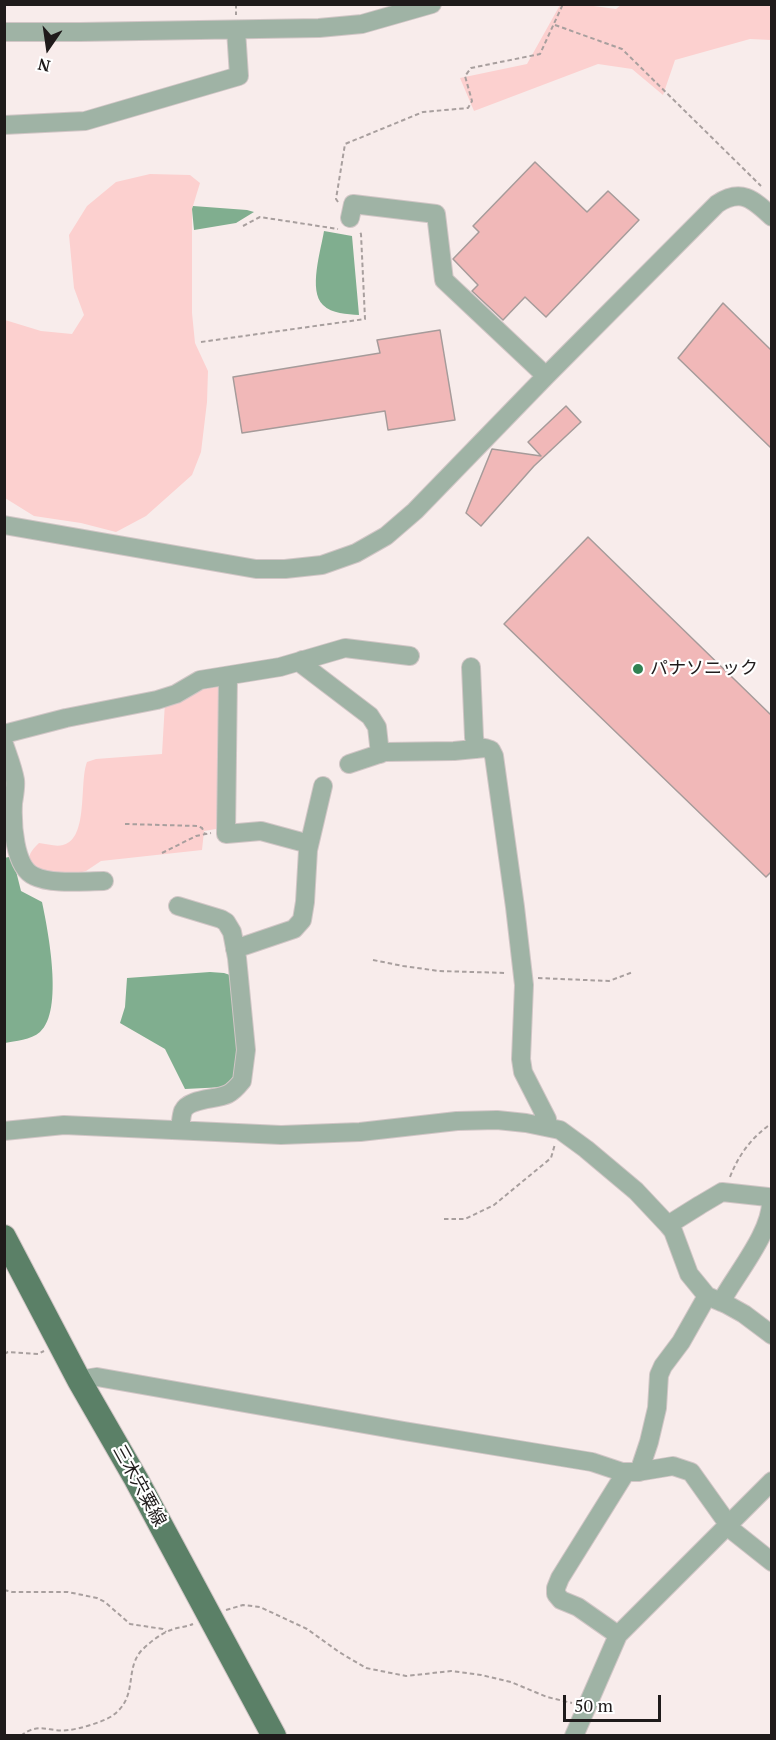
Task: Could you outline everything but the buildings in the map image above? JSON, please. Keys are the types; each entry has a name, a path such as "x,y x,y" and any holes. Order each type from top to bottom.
{"main road":[{"name":"三木宍粟線","path":"4,1237 79,1380 136,1479 274,1736"}],"street":[{"path":"4,32 319,28 362,24 432,4"},
{"path":"4,125 84,121 239,76 236,30"},
{"path":"4,525 256,569 322,565 356,553 386,536 415,512 717,204 726,198 744,196 771,217"},
{"path":"350,218 353,204 436,214 444,280 546,376"},
{"path":"4,734 66,718 158,700 176,694 200,680 279,667 345,648 410,656"},
{"path":"302,660 303,665 370,716 377,727 380,754"},
{"path":"471,667 476,749"},
{"path":"228,676 226,834 261,831 309,844"},
{"path":"4,744 15,782 13,814 18,854 22,866 36,877 56,881 104,881"},
{"path":"349,764 380,754 485,748 491,750 494,756 523,978 521,1059 523,1072 554,1129"},
{"path":"235,949 299,926 305,902 309,844 323,786"},
{"path":"178,906 226,922 232,932 246,1050 242,1081 228,1094 193,1102 184,1109 180,1130"},
{"path":"4,1131 64,1125 281,1135 360,1132 458,1121 497,1120 554,1129 586,1149 636,1191 673,1231 689,1274 714,1299 744,1314 771,1335"},
{"path":"618,1635 578,1607 561,1600 556,1594 556,1588 560,1578 632,1472 649,1442 657,1408 659,1375 663,1366 758,1242 764,1230 771,1199 722,1192 668,1225"},
{"path":"79,1380 97,1377 415,1433 592,1461 632,1472 674,1466 691,1472 733,1531 771,1562"},
{"path":"574,1736 618,1635 771,1481"}],"path":[{"path":"201,342 365,319 361,234 336,200 345,144 423,112 468,108 472,101 465,76 471,68 540,54 563,4"},
{"path":"555,25 622,49 765,190"},
{"path":"243,226 260,217 345,230 350,218"},
{"path":"125,824 198,826 205,834"},
{"path":"162,853 196,836 226,830"},
{"path":"373,960 439,971 508,974 523,978 609,981 633,972"},
{"path":"725,1193 737,1159 750,1142 771,1123"},
{"path":"444,1219 465,1219 494,1205 551,1158 554,1129"},
{"path":"4,1354 8,1352 38,1354 60,1343"},
{"path":"4,1590 68,1592 98,1598 130,1624 164,1629 166,1632"},
{"path":"21,1736 31,1728 67,1731 102,1721 120,1709 128,1697 137,1657 142,1650 166,1632 230,1608 248,1604 260,1607 307,1629 366,1668 406,1676 451,1671 481,1675 511,1682 547,1697 586,1706"},
{"path":"66,1736 67,1731"}],"shaded area":[{"path":"560,5 586,5 616,9 621,5 771,5 771,40 750,39 675,60 663,95 632,69 598,64 474,111 460,78 527,64"},
{"path":"150,174 190,175 200,183 192,209 192,313 195,343 208,371 201,452 192,475 146,516 116,532 81,523 34,516 5,498 5,320 41,331 72,334 84,315 74,288 69,235 87,206 116,182"},
{"path":"193,206 254,212 236,223 194,230"},
{"path":"324,231 352,236 359,315 331,310 319,299 316,280"},
{"path":"225,681 222,828 204,831 202,850 101,861 86,871 71,875 54,874 29,866 31,853 39,843 63,845 71,841 77,832 87,762 96,759 162,754 165,702 198,686"},
{"path":"9,857 14,863 21,891 42,902 48,931 53,989 47,1022 40,1032 28,1038 5,1043 4,858"},
{"path":"210,972 230,975 237,1026 237,1067 225,1087 185,1089 165,1049 120,1023 125,1007 127,978"}],"place":[{"name":"パナソニック","path":"638,669"}]}
